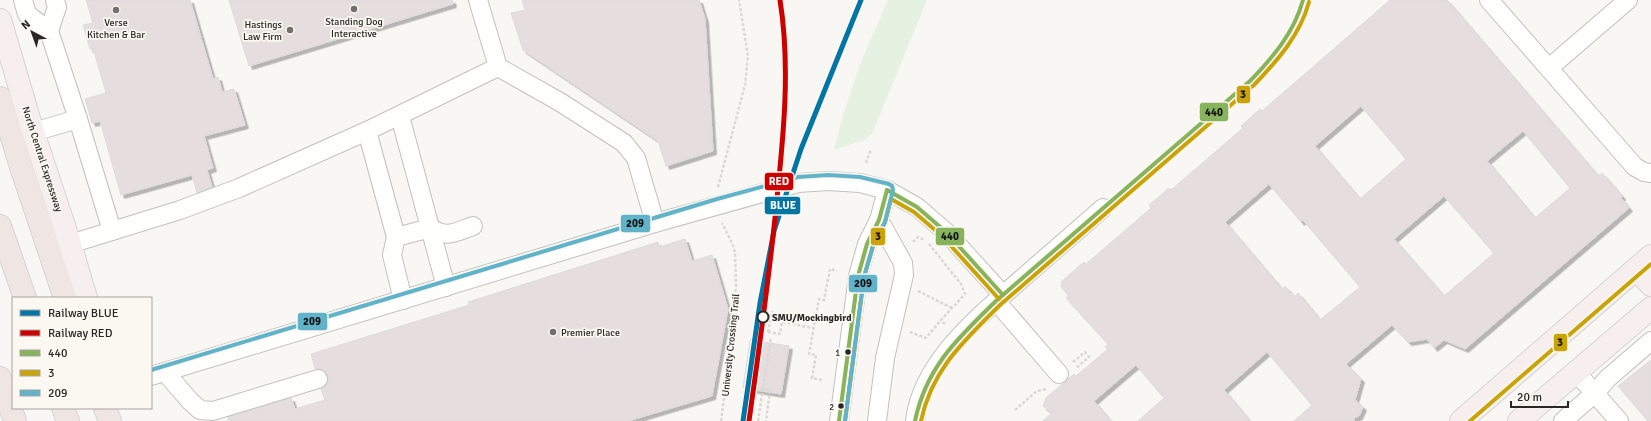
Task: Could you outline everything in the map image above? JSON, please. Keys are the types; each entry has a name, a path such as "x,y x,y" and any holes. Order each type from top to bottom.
{"highway":[{"path":"0,98 21,167 65,297"},
{"path":"0,226 25,297"},
{"path":"0,378 15,421"},
{"path":"63,409 68,421"},
{"path":"105,409 110,421"}],"main road":[{"name":"North Central Expressway","path":"0,20 33,132 86,297"},
{"path":"1461,421 1643,263 1651,285"},
{"path":"1519,421 1651,308"},
{"path":"116,409 119,421"}],"street":[{"path":"23,0 27,14 49,31 78,119 112,231"},
{"path":"478,0 498,67 560,102 624,143 636,158 655,223"},
{"path":"1489,0 1635,167 1644,172 1651,173"},
{"path":"1549,68 1628,0"},
{"path":"49,31 57,7 55,1"},
{"path":"70,244 180,210 238,188 400,116 498,67"},
{"path":"400,116 446,287"},
{"path":"33,132 78,119"},
{"path":"367,131 396,237 392,255 403,300"},
{"path":"158,374 655,223 798,183 828,181 855,184 860,183 887,190 917,207 946,232 1059,374"},
{"path":"839,421 858,276 867,244 879,220 887,190"},
{"path":"915,421 925,387 939,362 958,338 1000,298 1103,208"},
{"path":"877,421 885,358 904,275 903,263 879,220"},
{"path":"396,237 431,228 439,233 447,235 473,226"},
{"path":"1563,421 1595,393 1608,378 1651,341"},
{"path":"1611,342 1628,361"},
{"path":"1576,372 1619,421"},
{"path":"158,374 200,410 213,411 318,379"}],"path":[{"path":"718,187 745,85 748,56 739,0"},
{"path":"866,163 870,149"},
{"name":"University Crossing Trail","path":"721,421 733,327 736,284 735,252 722,224"},
{"path":"910,325 909,332 926,338 965,294 961,284 926,240 918,237 914,240 911,248"},
{"path":"822,380 812,378 816,355 809,354 819,299 824,300 830,270 837,271"},
{"path":"917,298 920,286"},
{"path":"915,290 952,308"},
{"path":"772,311 768,332 780,334 782,322 813,328"},
{"path":"941,320 946,326"},
{"path":"758,421 771,336"},
{"path":"750,421 754,388 770,390 766,421"}],"green space":[{"path":"888,0 927,0 872,134 865,140 834,150 842,119 861,62"}],"building":[{"path":"86,0 190,0 213,79 218,77 222,92 234,89 245,125 204,136 213,168 207,170 212,187 197,193 192,175 121,195 100,121 92,123 85,99 106,93 93,48 90,49 83,25 93,23"},
{"path":"229,0 452,0 453,4 249,66"},
{"path":"522,0 699,0 705,19 713,151 666,166 658,141 523,50 511,13 525,10"},
{"path":"1390,0 1447,0 1598,176 1602,173 1622,196 1621,198 1629,208 1465,349 1444,340 1434,348 1427,339 1408,342 1392,325 1346,364 1361,379 1355,400 1363,407 1359,416 1354,418 1354,421 1294,421 1312,405 1267,352 1224,390 1250,421 1138,421 1164,398 1136,365 1094,401 1111,421 1043,421 1052,413 1043,406 1046,398 1074,374 1076,376 1108,349 1105,347 1108,344 1066,298 1068,295 1061,287 1062,281 1084,262 1086,264 1151,208 1149,205 1169,188 1171,190 1243,128 1241,126 1260,109 1262,111","holes":["1361,106 1406,159 1360,199 1315,146","1523,131 1570,188 1535,218 1487,161","1269,184 1301,222 1303,220 1360,287 1320,320 1298,293 1294,297 1285,286 1282,289 1225,222","1444,196 1494,253 1444,296 1394,239"]},
{"name":"Premier Place","path":"685,239 692,261 712,255 728,309 712,396 628,421 228,421 228,417 291,398 295,409 325,400 321,389 328,382 328,376 321,369 315,369 311,354 469,305 468,302 658,242 659,247"},
{"path":"750,340 789,346 781,394 743,388"},
{"path":"1651,360 1651,421 1648,421 1618,386"}],"rail line":[{"name":"RED","path":"749,421 779,182 785,104 785,52 780,0"},
{"name":"BLUE","path":"743,421 760,303 774,231 801,149 861,0"}],"transit line":[{"name":"440","path":"915,421 920,402 935,369 957,341 996,301 1250,81 1275,54 1282,44 1294,23 1303,0"},
{"name":"3","path":"921,421 926,403 941,371 974,331 1000,305 1254,85 1280,56 1294,36 1309,2"},
{"name":"209","path":"152,370 717,199 798,177 828,175 860,177 889,184 892,186 893,190 885,222 873,246 864,277 845,421"},
{"name":"440","path":"887,190 917,207 946,232 1003,295"},
{"name":"440","path":"839,421 858,276 867,244 879,220 887,190"},
{"name":"3","path":"845,421 864,277 873,246 885,222 891,199 914,212 942,236 999,299"},
{"name":"3","path":"1470,421 1651,264"}],"place":[{"name":"Standing Dog Interactive","path":"354,9"},
{"name":"Verse Kitchen & Bar","path":"116,10"},
{"name":"Hastings Law Firm","path":"290,30"},
{"name":"SMU/Mockingbird","path":"763,317"},
{"name":"Premier Place","path":"553,332"},
{"name":"1","path":"848,352"},
{"name":"2","path":"841,406"}]}
